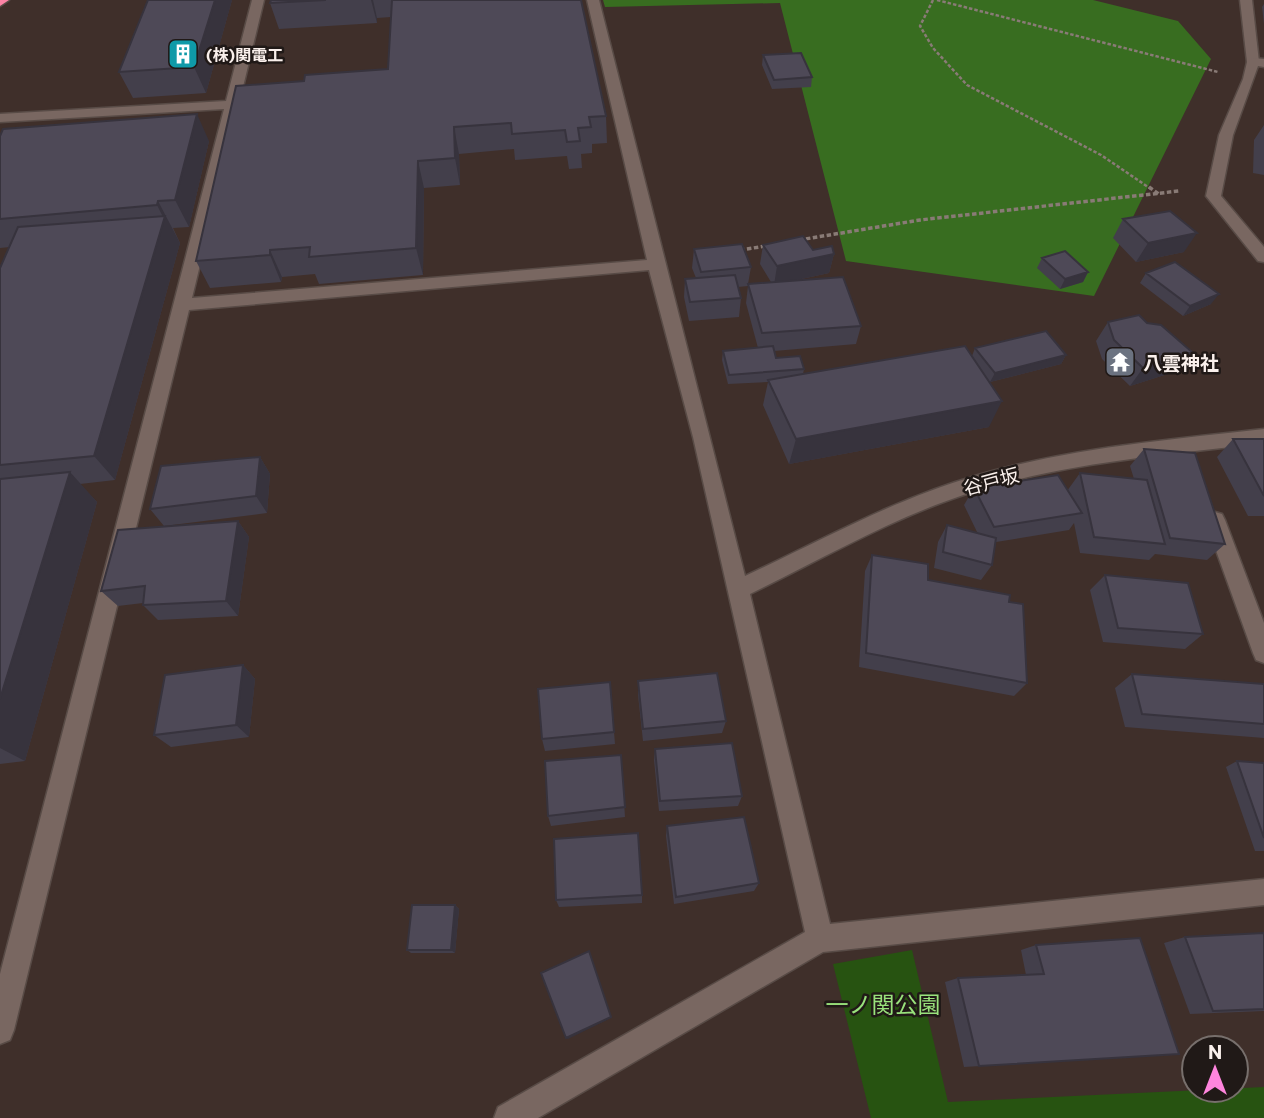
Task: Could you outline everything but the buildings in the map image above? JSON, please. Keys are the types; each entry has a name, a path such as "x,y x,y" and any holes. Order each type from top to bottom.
{"street":[{"path":"0,1030 257,0"},
{"path":"593,0 656,264 702,436 820,939"},
{"path":"1246,0 1258,62 1226,135 1213,196 1264,257"},
{"path":"0,118 231,105"},
{"path":"181,305 656,264"},
{"name":"谷戸坂","path":"737,590 935,497 997,478 1089,460 1190,452 1264,436"},
{"path":"1207,497 1264,653"},
{"path":"509,1118 820,939 1264,892"}],"path":[{"path":"1160,195 1101,155 967,85 933,48 920,26 935,0 1249,79"},
{"path":"788,242 920,220 1160,195 1214,184"},
{"path":"735,251 775,244"}],"green space":[{"path":"603,0 1093,0 1178,21 1211,59 1094,296 846,261 780,3 605,7"},
{"name":"一ノ関公園","path":"912,950 948,1102 1180,1091 1180,1104 1250,1104 1250,1088 1264,1087 1264,1118 871,1118 833,964"}],"place":[{"name":"(株)関電工","path":"183,54"},
{"name":"八雲神社","path":"1120,362"}]}
